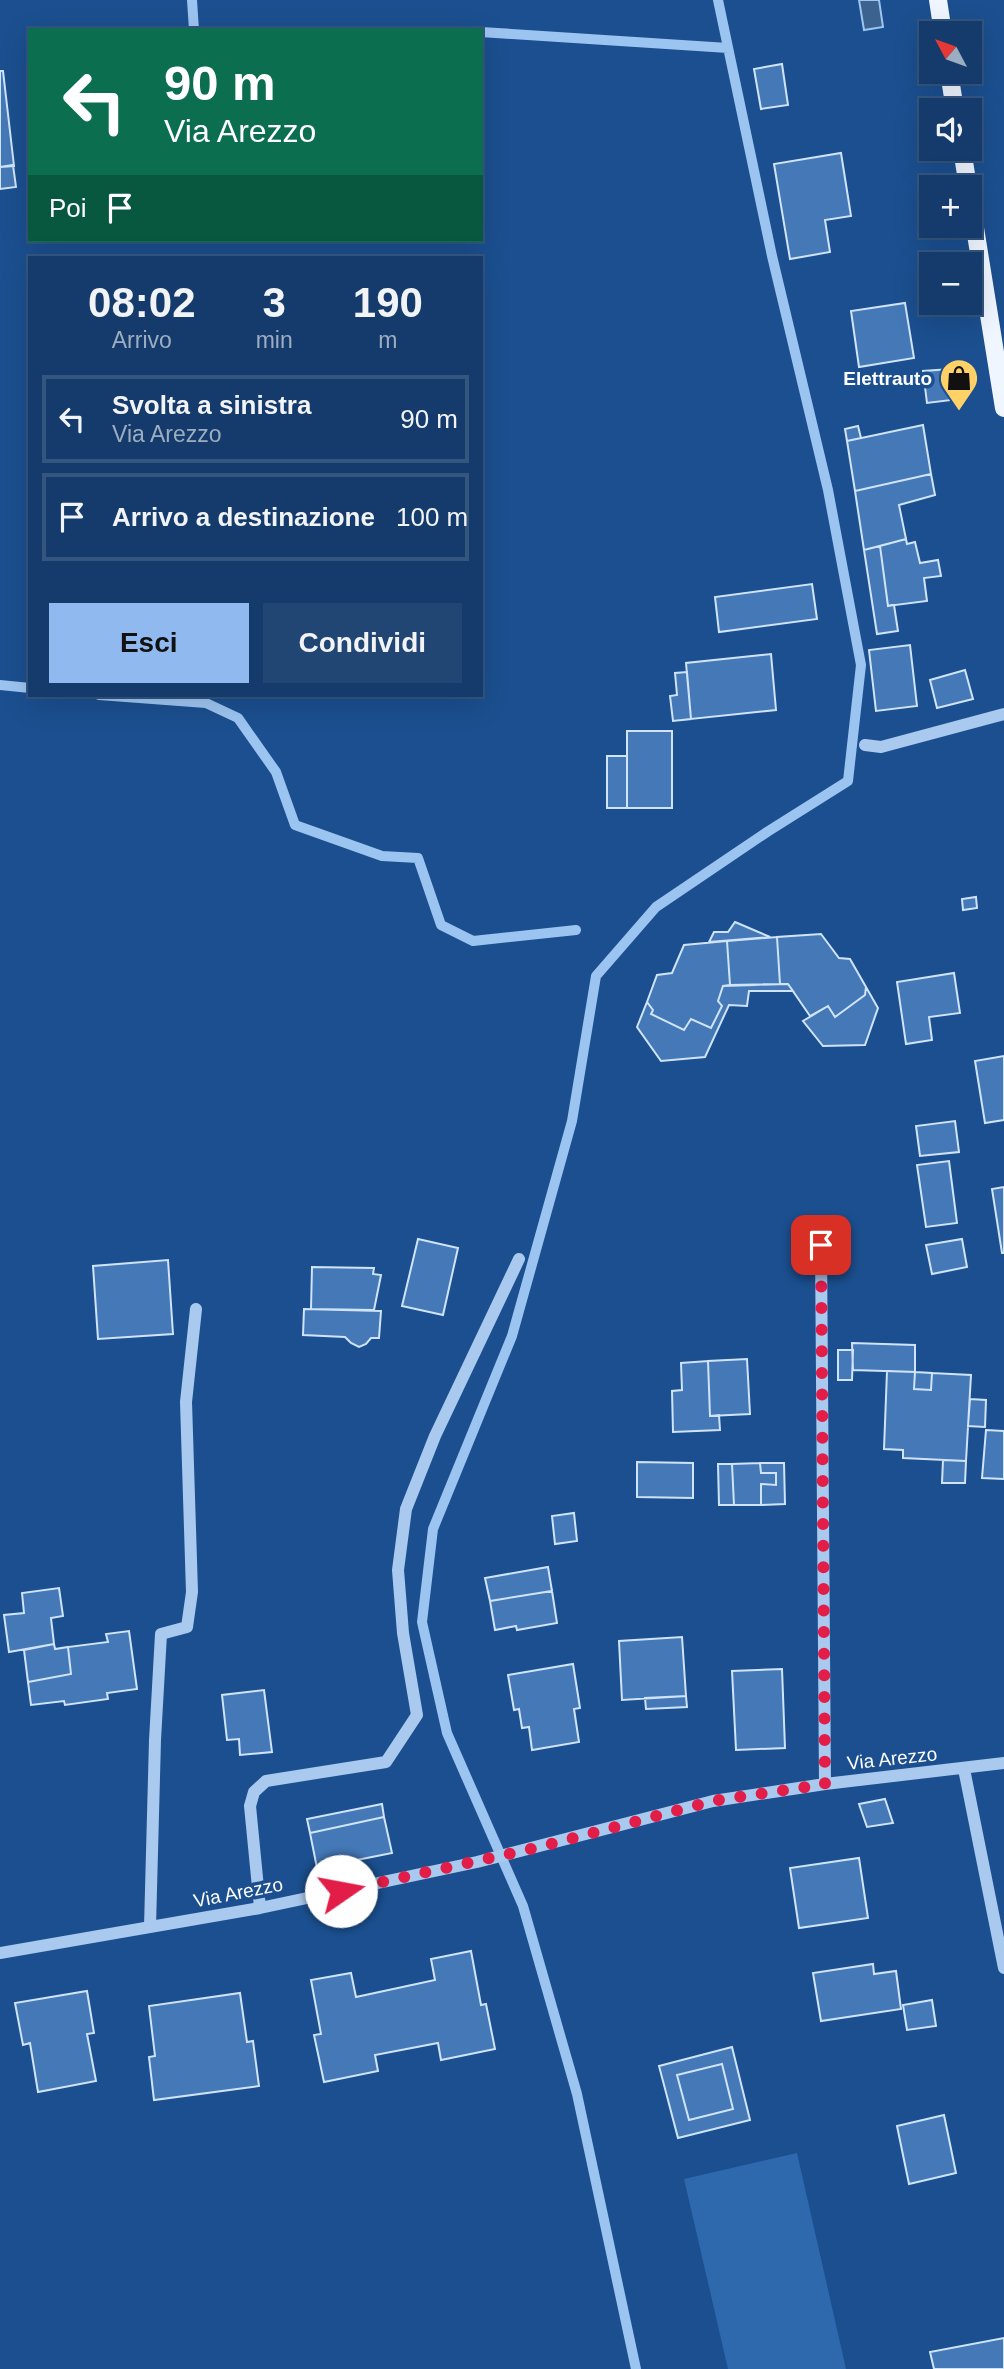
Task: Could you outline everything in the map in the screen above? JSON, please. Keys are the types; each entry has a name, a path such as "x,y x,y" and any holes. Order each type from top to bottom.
{"main road":[{"path":"938,0 941,21"},
{"path":"977,238 1004,408"}],"street":[{"path":"865,745 881,747 1004,713"},
{"name":"Via Arezzo","path":"821,1245 825,1784"},
{"path":"260,1908 250,1806 254,1792 267,1781 386,1762 417,1714 403,1633 398,1570 406,1509 435,1436 519,1259"},
{"path":"150,1927 155,1740 162,1634 187,1627 192,1592 186,1402 196,1309"},
{"name":"Via Arezzo","path":"0,1953 260,1908 477,1862 713,1801 825,1784 1004,1763"},
{"name":"Via Arezzo","path":"964,1769 1004,1968"}],"shaded area":[{"path":"859,0 879,0 883,27 864,30"},
{"path":"797,2153 846,2369 728,2369 684,2179"}],"building":[{"path":"782,64 788,105 761,109 754,69"},
{"path":"0,71 3,71 14,166 0,167"},
{"path":"841,153 851,216 825,220 830,252 790,259 774,164"},
{"path":"13,165 16,187 0,189 0,167"},
{"path":"905,303 914,358 859,367 851,311"},
{"path":"965,368 968,398 927,403 923,371"},
{"path":"923,425 931,474 855,491 847,441"},
{"path":"858,426 861,438 847,441 845,429"},
{"path":"931,474 935,495 899,505 906,539 864,550 855,491"},
{"path":"906,539 907,544 915,542 920,563 938,560 941,576 924,578 927,601 888,606 880,546"},
{"path":"880,546 888,606 894,605 898,631 877,634 864,550"},
{"path":"812,584 817,619 719,632 715,597"},
{"path":"910,645 917,706 876,711 869,650"},
{"path":"771,654 776,710 691,719 686,663"},
{"path":"965,670 973,699 937,708 930,680"},
{"path":"687,672 691,719 673,721 670,696 677,695 675,673"},
{"path":"627,731 672,731 672,808 627,808"},
{"path":"607,756 627,756 627,808 607,808"},
{"path":"976,897 977,908 963,910 962,899"},
{"path":"735,922 770,937 709,942 714,932 728,932"},
{"path":"821,934 839,958 850,959 866,987 865,995 835,1017 828,1006 810,1016 788,984 780,984 777,937"},
{"path":"777,937 780,984 730,985 727,941"},
{"path":"727,941 730,985 723,986 718,1001 722,1006 711,1028 691,1019 684,1030 651,1014 653,1010 647,1002 657,975 672,973 684,945"},
{"path":"954,973 960,1013 929,1017 932,1040 906,1044 897,982"},
{"path":"788,984 793,991 749,991 747,1006 729,1005 705,1057 661,1061 637,1027 647,1002 653,1010 651,1014 684,1030 691,1019 711,1028 722,1006 718,1001 723,986"},
{"path":"866,987 878,1008 865,1045 823,1046 803,1021 828,1006 835,1017 865,995"},
{"path":"1004,1056 1004,1120 985,1123 975,1061"},
{"path":"955,1121 959,1152 920,1156 916,1126"},
{"path":"949,1161 957,1223 926,1227 917,1165"},
{"path":"1004,1187 1004,1253 1002,1253 992,1189"},
{"path":"418,1239 458,1248 443,1315 402,1306"},
{"path":"962,1239 967,1267 932,1274 926,1245"},
{"path":"168,1260 173,1334 98,1339 93,1266"},
{"path":"312,1267 374,1268 373,1274 381,1275 374,1310 311,1309"},
{"path":"304,1309 381,1311 379,1338 371,1338 359,1347 345,1337 303,1335"},
{"path":"852,1343 915,1345 915,1372 853,1370"},
{"path":"838,1350 853,1350 852,1380 838,1380"},
{"path":"747,1359 750,1414 710,1416 708,1361"},
{"path":"708,1361 710,1416 719,1415 720,1430 673,1432 672,1391 682,1390 681,1363"},
{"path":"887,1371 915,1372 914,1389 931,1390 932,1373 971,1375 966,1461 903,1458 903,1450 884,1449"},
{"path":"915,1372 932,1373 931,1390 914,1389"},
{"path":"970,1399 986,1400 985,1427 968,1426"},
{"path":"986,1430 1004,1431 1004,1479 982,1478"},
{"path":"943,1460 966,1461 965,1483 942,1483"},
{"path":"637,1462 693,1463 693,1498 637,1497"},
{"path":"760,1463 784,1463 785,1504 761,1505 761,1484 776,1485 776,1473 761,1473"},
{"path":"760,1463 761,1473 776,1473 776,1485 761,1484 761,1505 734,1505 732,1464"},
{"path":"718,1464 732,1464 734,1505 719,1505"},
{"path":"574,1513 577,1541 555,1544 552,1516"},
{"path":"548,1567 552,1591 490,1601 485,1578"},
{"path":"59,1588 63,1616 51,1618 54,1644 9,1652 4,1615 24,1613 22,1593"},
{"path":"552,1591 557,1623 517,1630 516,1626 495,1630 490,1601"},
{"path":"129,1631 137,1689 107,1693 108,1699 65,1705 64,1701 31,1705 28,1682 71,1674 68,1647 108,1642 106,1634"},
{"path":"682,1637 686,1696 622,1700 619,1641"},
{"path":"54,1644 55,1649 68,1647 71,1674 28,1682 24,1650"},
{"path":"573,1664 580,1708 574,1709 579,1742 532,1750 529,1727 522,1728 519,1709 514,1710 508,1675"},
{"path":"782,1669 785,1748 736,1750 732,1671"},
{"path":"264,1690 272,1752 240,1755 239,1739 227,1740 222,1695"},
{"path":"686,1696 687,1707 646,1709 645,1698"},
{"path":"885,1799 893,1823 867,1827 859,1804"},
{"path":"382,1804 384,1817 310,1833 307,1819"},
{"path":"384,1817 392,1853 317,1868 310,1833"},
{"path":"859,1858 868,1918 799,1928 790,1868"},
{"path":"471,1951 481,2005 486,2004 495,2049 441,2060 438,2043 375,2055 378,2071 324,2082 314,2035 321,2034 311,1980 351,1973 356,1997 435,1980 431,1959"},
{"path":"873,1964 874,1974 896,1971 901,2009 821,2021 813,1973"},
{"path":"87,1991 94,2033 87,2034 96,2081 38,2092 30,2043 23,2045 15,2003"},
{"path":"240,1993 247,2042 253,2041 259,2086 154,2100 149,2057 155,2056 149,2006"},
{"path":"932,2000 936,2026 907,2030 903,2005"},
{"path":"732,2047 750,2120 678,2138 659,2066","holes":["722,2064 733,2109 689,2120 677,2075"]},
{"path":"722,2064 733,2109 689,2120 677,2075"},
{"path":"944,2115 956,2173 909,2184 897,2126"},
{"path":"1004,2338 1004,2369 934,2369 930,2352"}],"waterway":[{"path":"192,0 194,28"},
{"path":"636,2369 577,2094 523,1906 447,1733 422,1622 433,1529 512,1336 572,1121 596,976 656,907 848,781 861,665 828,490 772,256 718,0"},
{"path":"483,32 728,48"},
{"path":"0,685 28,688"},
{"path":"126,697 206,703 238,718 276,772 295,825 382,856 418,858 441,925 473,941 576,930"}],"place":[{"name":"Elettrauto","path":"959,412"}],"route":[{"path":"341,1891 540,1847 713,1801 825,1784 821,1245"}]}
